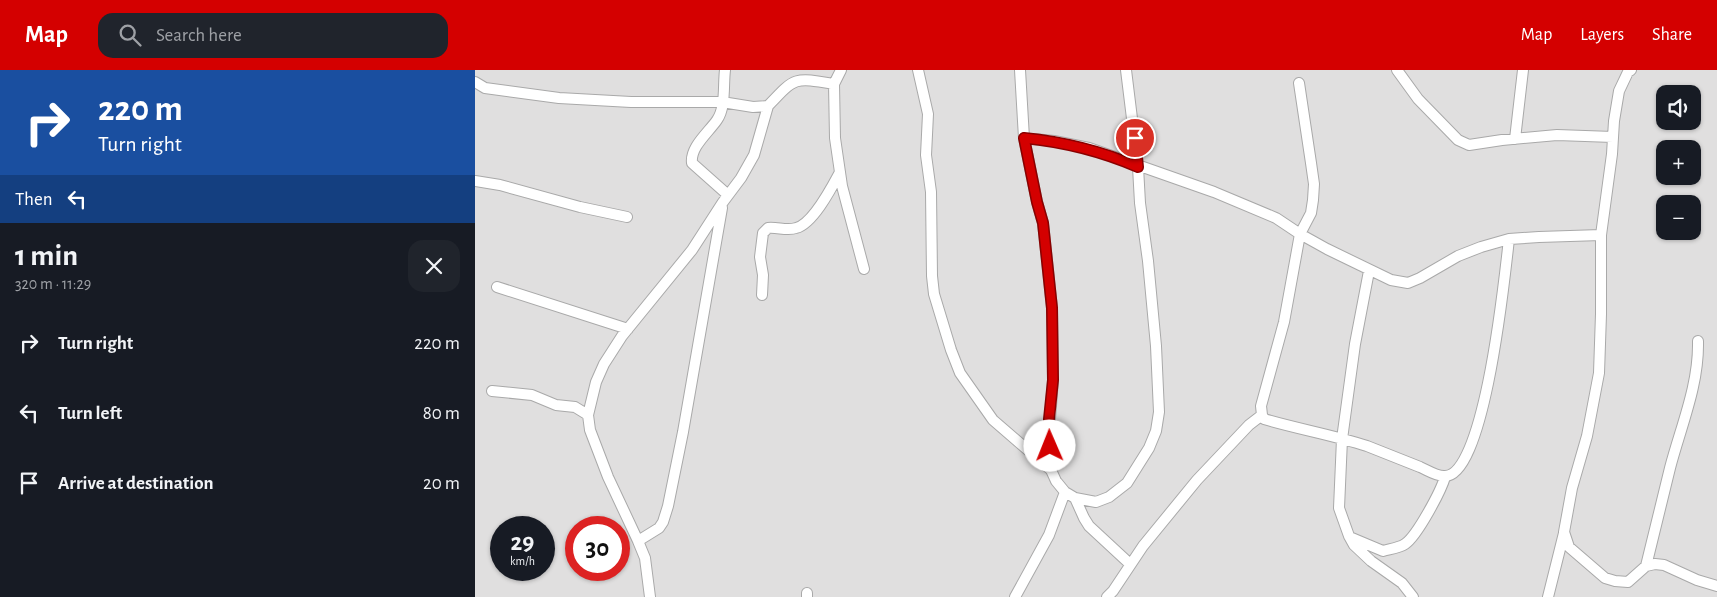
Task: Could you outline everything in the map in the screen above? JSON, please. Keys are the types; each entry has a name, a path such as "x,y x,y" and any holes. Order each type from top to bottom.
{"street":[{"path":"725,70 722,111 691,157 692,163 726,199"},
{"path":"841,70 834,84 835,138 842,186 865,269"},
{"path":"917,70 928,114 926,156 931,192 934,294 951,350 960,373 993,420 1051,470"},
{"path":"1020,70 1024,138 1043,223 1052,308 1053,380 1049,419 1051,470 1056,481 1065,492 1075,498 1097,502 1109,497 1127,483 1149,448 1156,431 1159,412 1157,346 1149,261 1140,203 1138,167 1126,70"},
{"path":"1397,70 1418,99 1458,140 1469,145 1557,136 1613,138"},
{"path":"1515,139 1523,70"},
{"path":"1548,597 1564,532 1572,488 1589,427 1599,373 1601,342 1601,236 1619,91 1628,72 1631,70"},
{"path":"650,597 645,558 615,494 590,430 588,415 596,382 604,364 628,329 691,250 741,178 754,155 768,106 787,86 796,81 809,80 834,84"},
{"path":"475,82 485,88 559,98 631,102 722,102 753,107 768,106"},
{"path":"1299,83 1314,184 1311,213 1300,234 1283,322 1261,406 1264,419 1343,438 1445,477 1453,474 1464,462 1478,425 1496,336 1509,239"},
{"path":"1024,138 1074,145 1110,155 1138,167 1252,207 1276,218 1300,234 1369,271 1391,280 1408,282 1420,278 1458,256 1509,239 1601,236"},
{"path":"762,295 763,274 760,257 763,233 768,228 796,228 804,224 827,196 840,172"},
{"path":"475,181 500,185 580,208 627,217"},
{"path":"638,541 659,528 668,506 726,199"},
{"path":"1369,271 1355,344 1343,438 1339,508 1349,536 1362,553 1401,583 1413,597"},
{"path":"497,287 628,329"},
{"path":"1646,566 1670,468 1692,392 1698,354 1697,341"},
{"path":"492,391 532,395 556,405 575,407 588,415"},
{"path":"1107,597 1143,546 1209,466 1249,425 1262,416"},
{"path":"1349,536 1383,551 1406,543 1431,507 1443,485 1445,477"},
{"path":"1015,597 1049,535 1065,492"},
{"path":"1075,498 1089,526 1130,564"},
{"path":"1564,532 1569,547 1605,578 1628,582 1646,566 1655,564 1664,565 1697,580 1717,586"}],"shaded area":[{"path":"475,70 1717,70 1717,597 475,597"}],"route":[{"path":"1050,446 1049,419 1053,380 1052,308 1043,223 1024,138 1055,141 1089,148 1138,167 1135,138"}]}
